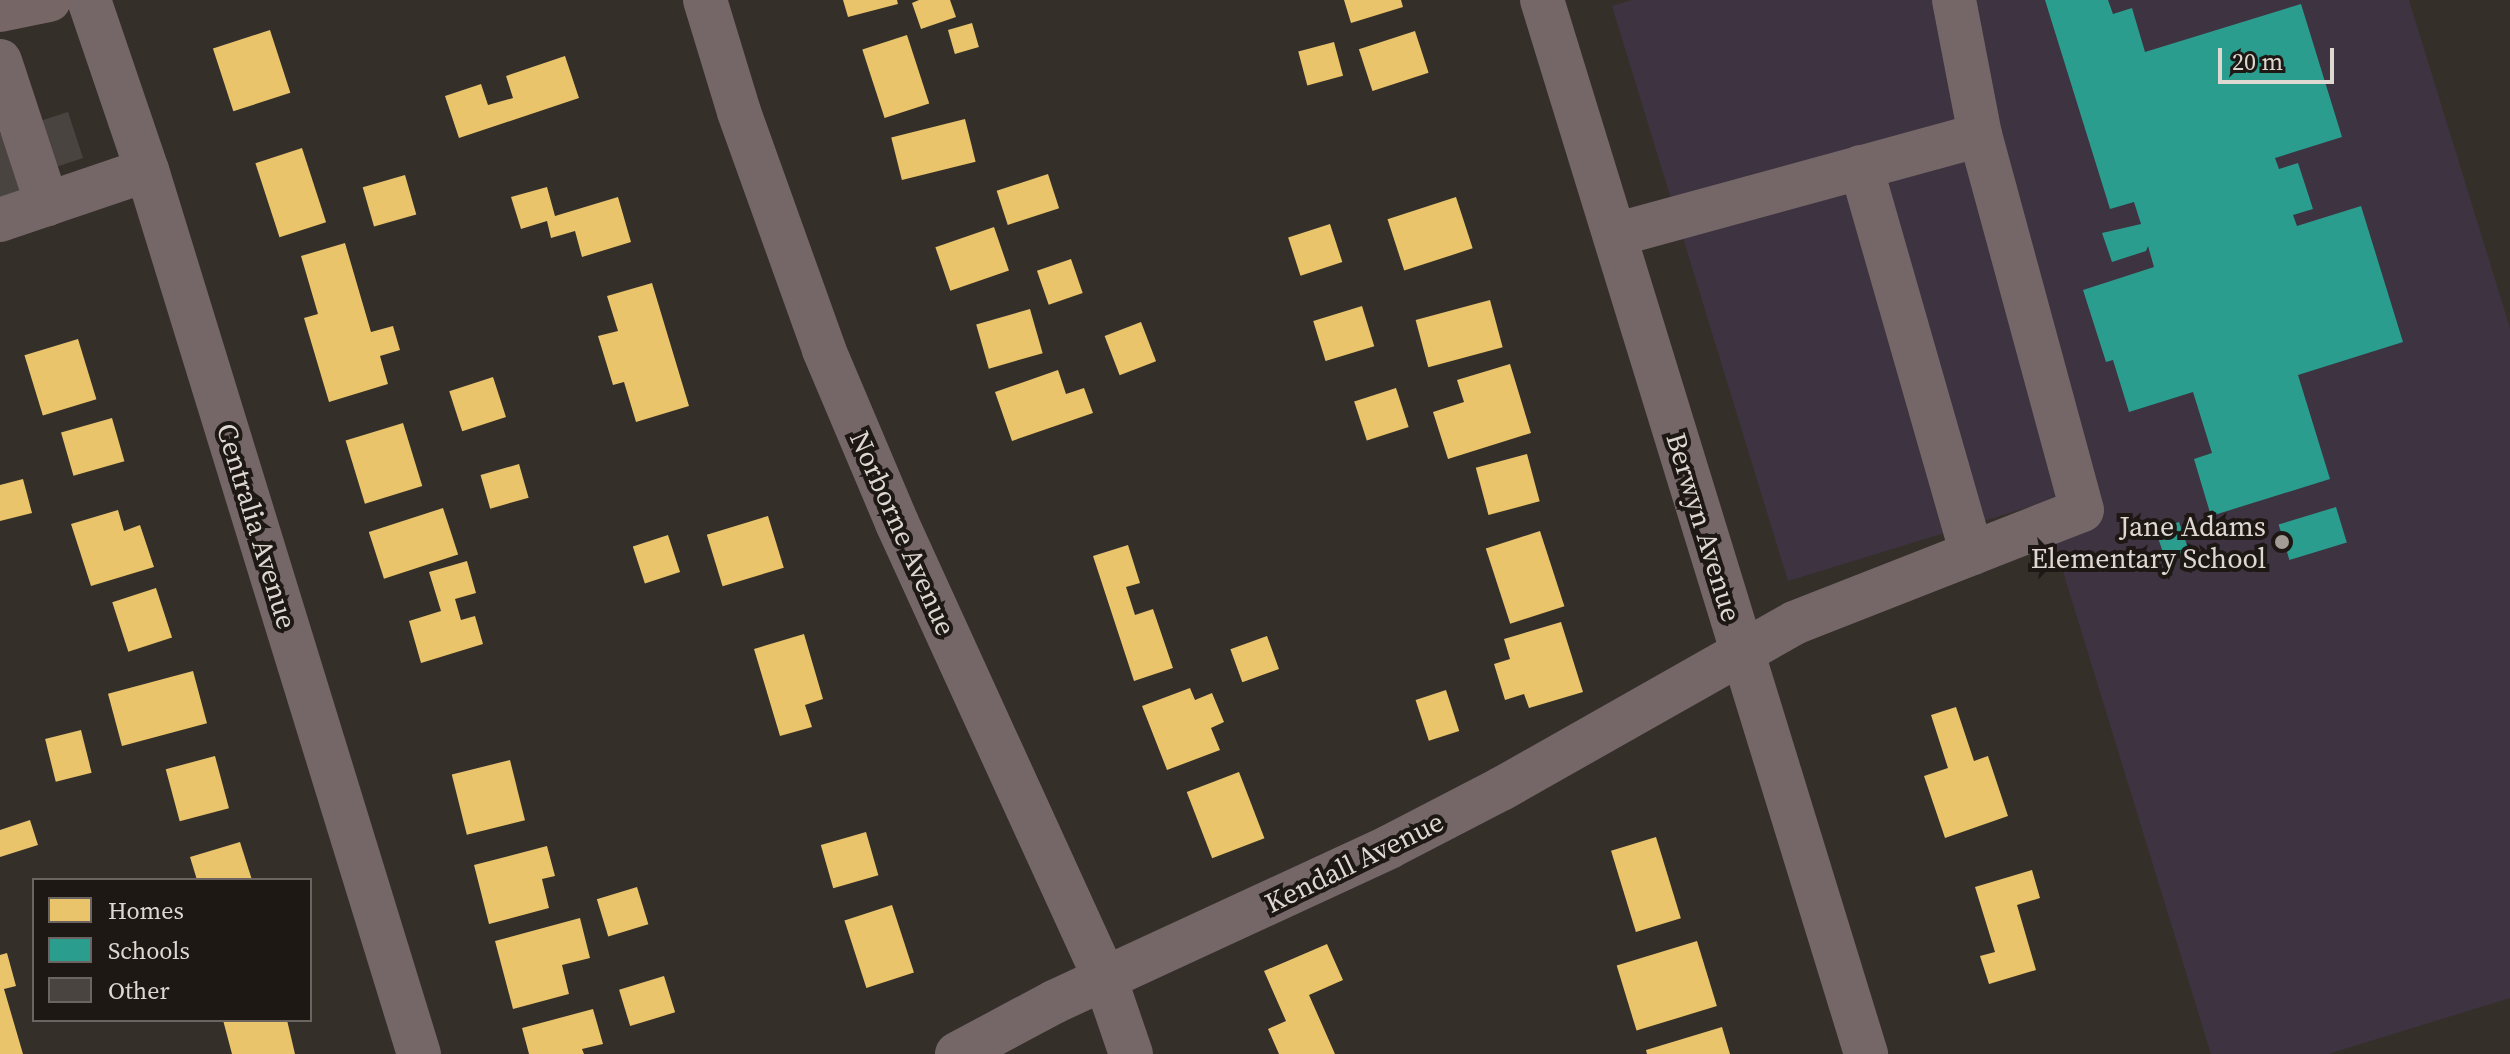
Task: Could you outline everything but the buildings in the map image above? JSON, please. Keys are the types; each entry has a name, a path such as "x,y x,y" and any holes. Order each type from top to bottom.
{"main road":[{"path":"0,10 49,0"}],"street":[{"name":"Centralia Avenue","path":"89,0 147,170 419,1054"},
{"name":"Norborne Avenue","path":"705,0 739,112 824,350 904,537 1106,981 1131,1054"},
{"name":"Berwyn Avenue","path":"1542,0 1866,1054"},
{"path":"1615,235 1980,135 1954,0"},
{"path":"0,61 47,204"},
{"name":"Kendall Avenue","path":"957,1054 1054,1002 1106,981 1389,847 1794,623 2082,510 1980,135"},
{"path":"1861,167 1972,553"},
{"path":"0,220 147,170"}],"shaded area":[{"name":"Jane Adams Elementary School","path":"1632,0 2409,0 2510,328 2510,998 2328,1054 2211,1054 2042,503 1788,581 1612,6"}],"place":[{"name":"Jane Adams Elementary School","path":"2282,542"}]}
